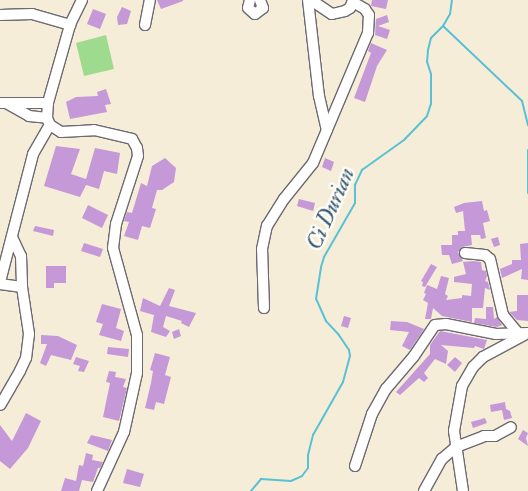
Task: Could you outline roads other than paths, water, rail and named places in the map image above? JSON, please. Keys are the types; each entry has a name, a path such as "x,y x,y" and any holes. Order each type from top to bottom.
{"street":[{"path":"22,287 0,283 33,154 48,122 48,103 70,25 82,0"},
{"path":"145,25 150,0"},
{"path":"249,0 249,10 255,14 263,8 260,0"},
{"path":"264,308 262,249 268,226 284,199 308,171 368,33 368,16 365,9 353,1 345,11 332,14 310,0"},
{"path":"310,0 319,96 327,130"},
{"path":"0,15 32,14 70,25"},
{"path":"3,103 48,103"},
{"path":"3,103 29,116 48,122 61,132 94,130 111,133 132,140 137,148 138,156 116,224 113,248 137,335 137,374 124,432 97,491"},
{"path":"0,405 20,371 28,346 29,334 22,287 21,256 12,237"},
{"path":"465,253 485,255 490,260 503,315 525,333"},
{"path":"355,466 372,414 386,389 414,356 435,325 446,324 484,332 525,333"},
{"path":"463,491 454,430 462,386 473,367 490,352 525,333"},
{"path":"424,491 442,460 456,447 484,436 495,436 511,427"}],"waterway":[{"name":"Ci Durian","path":"251,491 261,479 291,481 302,476 308,468 308,455 313,435 343,382 350,356 349,350 339,335 326,321 316,299 324,257 355,203 355,185 362,170 404,140 427,116 431,104 431,74 427,62 428,50 431,38 443,26 450,14 452,0"},
{"path":"443,26 522,101 528,125"},
{"path":"528,150 528,193"}]}
